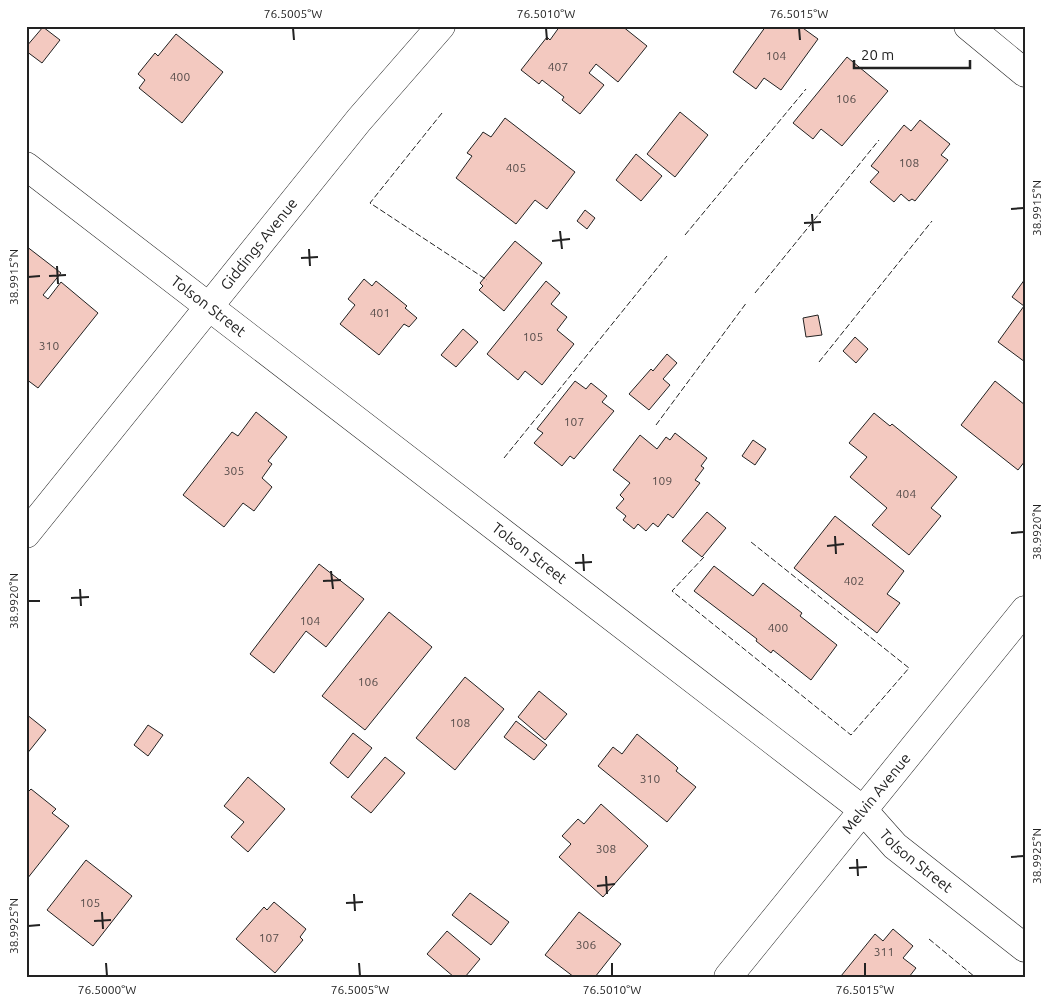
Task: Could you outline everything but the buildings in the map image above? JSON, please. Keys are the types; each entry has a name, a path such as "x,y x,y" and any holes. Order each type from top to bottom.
{"street":[{"name":"Giddings Avenue","path":"26,534 359,120 441,26"},
{"path":"968,26 1025,73"},
{"name":"Tolson Street","path":"26,166 864,810 895,846 1025,948"},
{"name":"Melvin Avenue","path":"728,977 1025,610"}],"fence":[{"path":"685,235 806,89"},
{"path":"442,113 370,203 487,280"},
{"path":"755,293 879,140"},
{"path":"819,362 932,221"},
{"path":"504,458 667,256"},
{"path":"656,425 747,302"},
{"path":"704,557 672,591 851,735 909,668 751,542"},
{"path":"929,939 975,977"}]}
